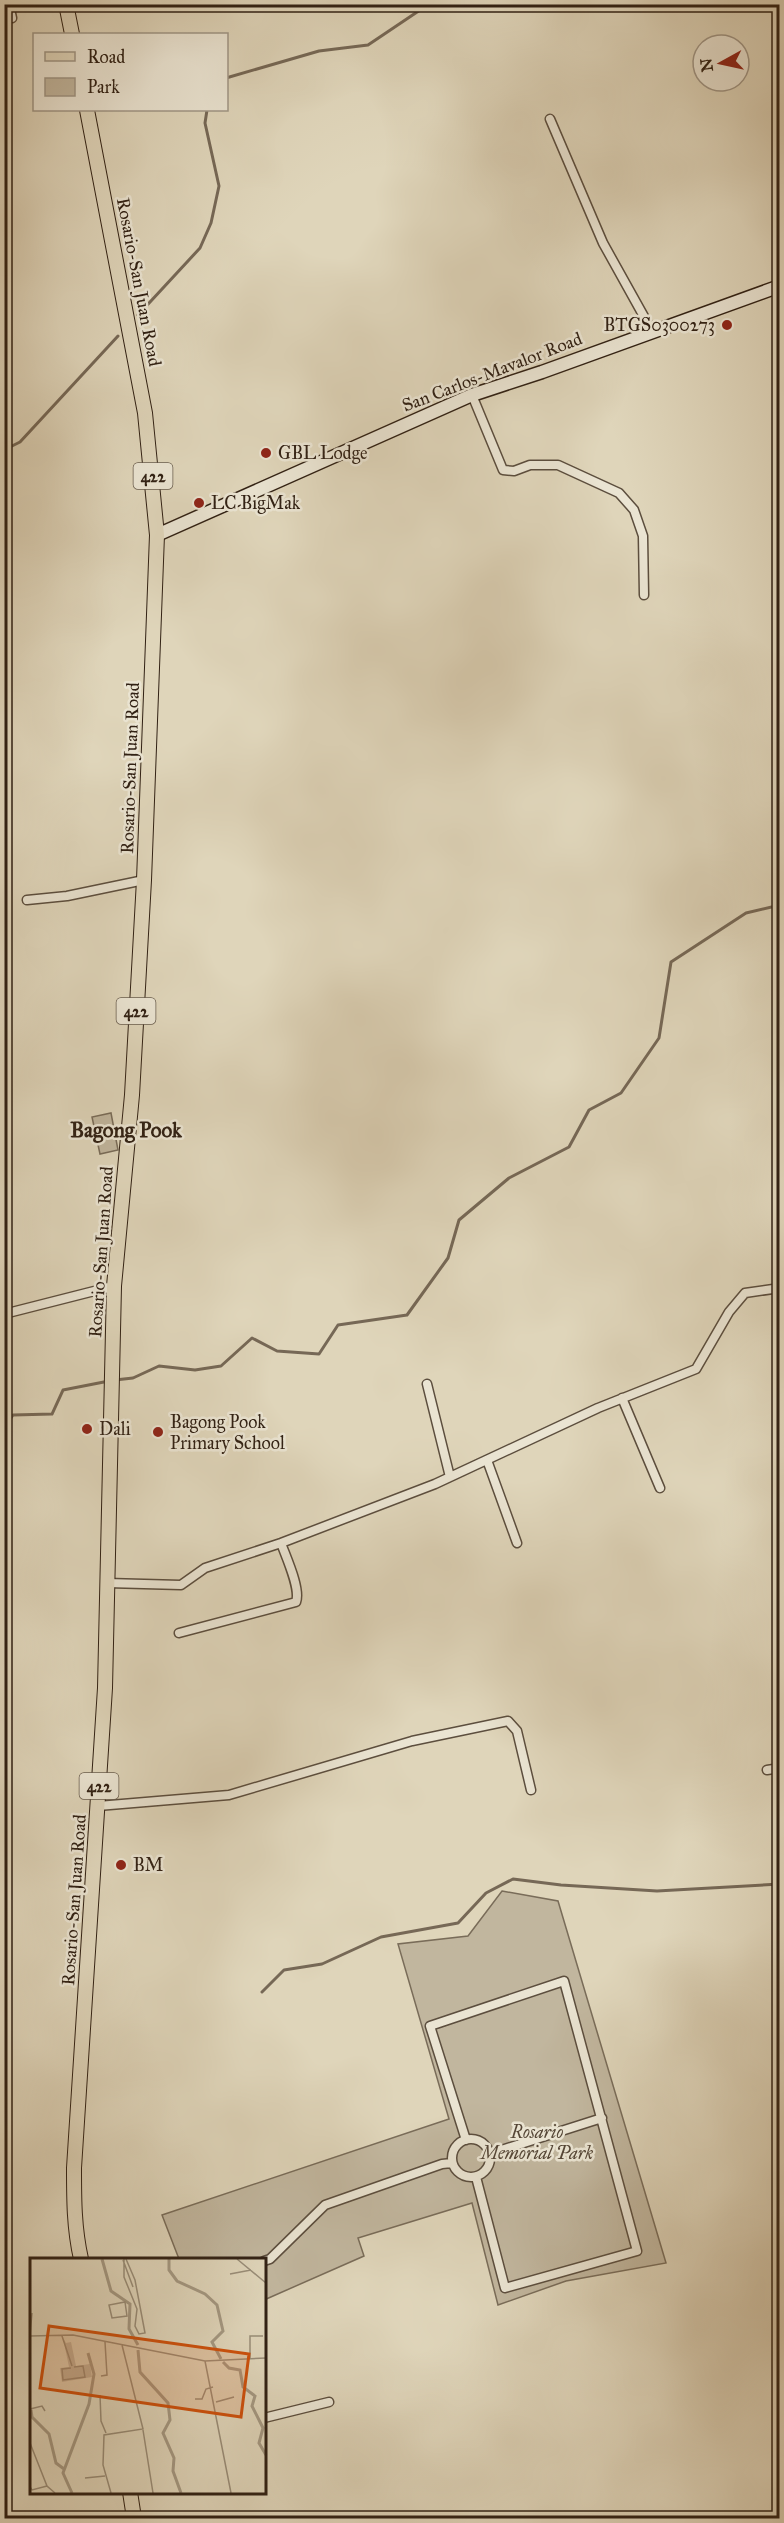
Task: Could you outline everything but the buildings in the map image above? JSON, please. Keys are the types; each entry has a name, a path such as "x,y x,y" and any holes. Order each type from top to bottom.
{"main road":[{"path":"66,4 72,33"},
{"name":"Rosario-San Juan Road","path":"81,2258 76,2238 74,2168 105,1688 114,1286 132,1095 144,880 157,535 145,413 87,111"},
{"path":"130,2493 134,2518"}],"street":[{"path":"9,4 12,18"},
{"path":"550,119 603,243 652,331"},
{"name":"San Carlos-Mavalor Road","path":"157,535 472,394 542,372 780,286"},
{"path":"472,394 503,470 514,471 530,465 558,465 619,493 634,510 643,536 644,595"},
{"path":"27,900 67,896 144,880"},
{"path":"4,1314 114,1286"},
{"path":"107,1583 181,1585 205,1568 281,1543 450,1477 622,1398 696,1369 729,1312 745,1293 780,1288"},
{"path":"427,1384 450,1477"},
{"path":"622,1398 660,1488"},
{"path":"487,1460 517,1543"},
{"path":"179,1633 296,1602 297,1588 281,1543"},
{"path":"98,1806 229,1795 412,1741 508,1721 517,1731 531,1790"},
{"path":"767,1770 780,1768"},
{"path":"465,2140 430,2026 564,1982 637,2251 505,2288 476,2177"},
{"path":"489,2154 602,2118"},
{"path":"465,2140 478,2140 487,2148 489,2154 486,2171 476,2177 458,2173 452,2163 454,2149 465,2140"},
{"path":"266,2260 325,2205 442,2164 452,2163"},
{"path":"266,2418 329,2402"}],"green space":[{"path":"111,1113 118,1150 100,1154 92,1117"},
{"name":"Rosario Memorial Park","path":"502,1891 558,1901 666,2263 566,2281 498,2305 472,2203 358,2238 364,2256 266,2299 266,2258 179,2258 162,2215 449,2119 398,1944 468,1936"}],"waterway":[{"path":"228,77 319,51 368,45 429,4"},
{"path":"138,315 200,248 211,223 219,186 205,123 207,111"},
{"path":"4,450 20,442 118,336"},
{"path":"115,1380 133,1378 159,1366 195,1370 221,1366 252,1338 277,1351 319,1354 338,1325 407,1315 448,1258 459,1220 509,1178 569,1147 589,1110 621,1093 659,1038 671,962 746,913 780,905"},
{"path":"4,1428 13,1415 52,1414 63,1390 109,1381"},
{"path":"262,1992 284,1970 322,1964 381,1937 458,1923 486,1893 513,1879 561,1885 657,1891 780,1884"}],"place":[{"name":"BTGS0300273","path":"727,325"},
{"name":"GBL Lodge","path":"266,453"},
{"name":"LC BigMak","path":"199,503"},
{"name":"Dali","path":"87,1429"},
{"name":"Bagong Pook Primary School","path":"158,1432"},
{"name":"BM","path":"121,1865"}],"district":[{"name":"Bagong Pook","path":"126,1130"}]}
